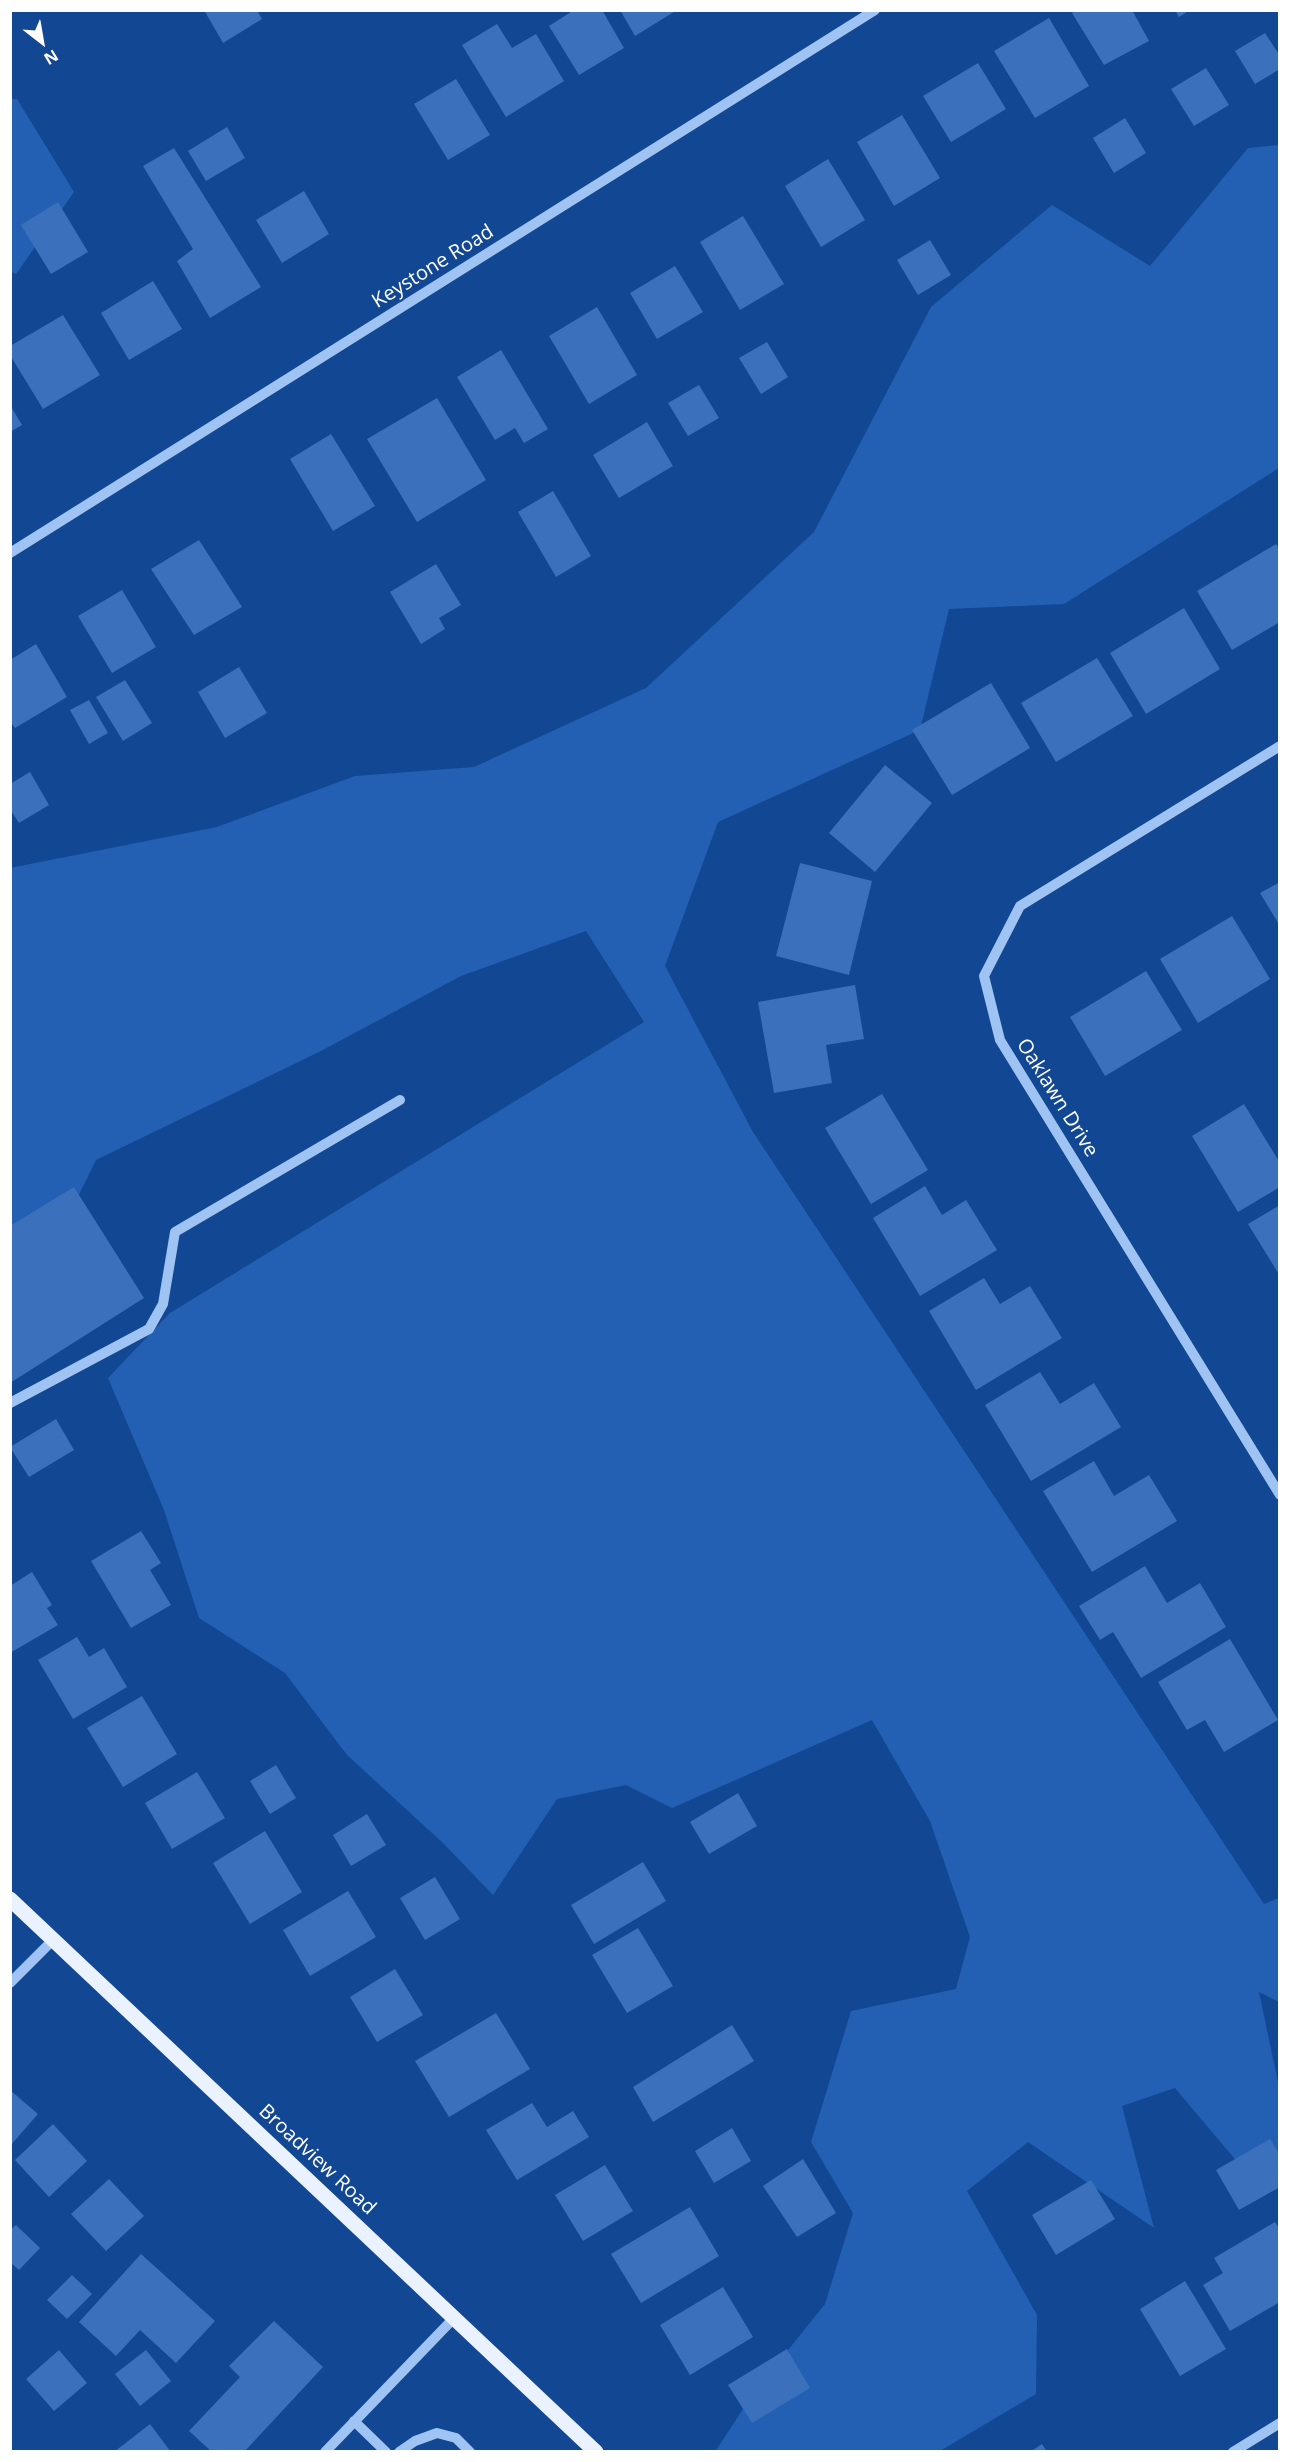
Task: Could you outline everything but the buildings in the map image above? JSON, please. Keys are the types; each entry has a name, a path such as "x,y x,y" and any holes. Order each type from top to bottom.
{"main road":[{"name":"Broadview Road","path":"10,1899 596,2451"}],"street":[{"name":"Keystone Road","path":"10,554 874,10"},
{"name":"Oaklawn Drive","path":"1280,746 1020,906 984,976 1000,1040 1280,1495"},
{"path":"10,1403 149,1329 163,1304 175,1232 400,1100"},
{"path":"10,1983 53,1940"},
{"path":"325,2451 454,2318"},
{"path":"354,2421 386,2451"},
{"path":"1233,2451 1280,2423"},
{"path":"399,2451 415,2440 437,2433 456,2438 470,2451"}],"shaded area":[{"path":"11,99 17,99 74,192 16,274 11,272"},
{"path":"1279,145 1279,468 1064,604 949,609 920,730 718,822 665,966 753,1132 1264,1904 1279,1898 1279,2002 1259,1992 1279,2087 1279,2177 1239,2164 1175,2088 1122,2106 1154,2228 1028,2142 967,2191 1037,2315 1036,2394 940,2451 715,2452 752,2395 825,2304 853,2213 811,2142 851,2011 956,1989 970,1937 930,1821 872,1720 672,1808 626,1785 557,1799 493,1895 444,1844 347,1755 285,1673 199,1618 164,1510 108,1378 170,1313 644,1022 586,931 461,976 319,1052 96,1160 44,1266 11,1273 10,868 217,827 355,776 474,767 646,688 814,532 931,307 1052,205 1150,266 1248,148"}]}
